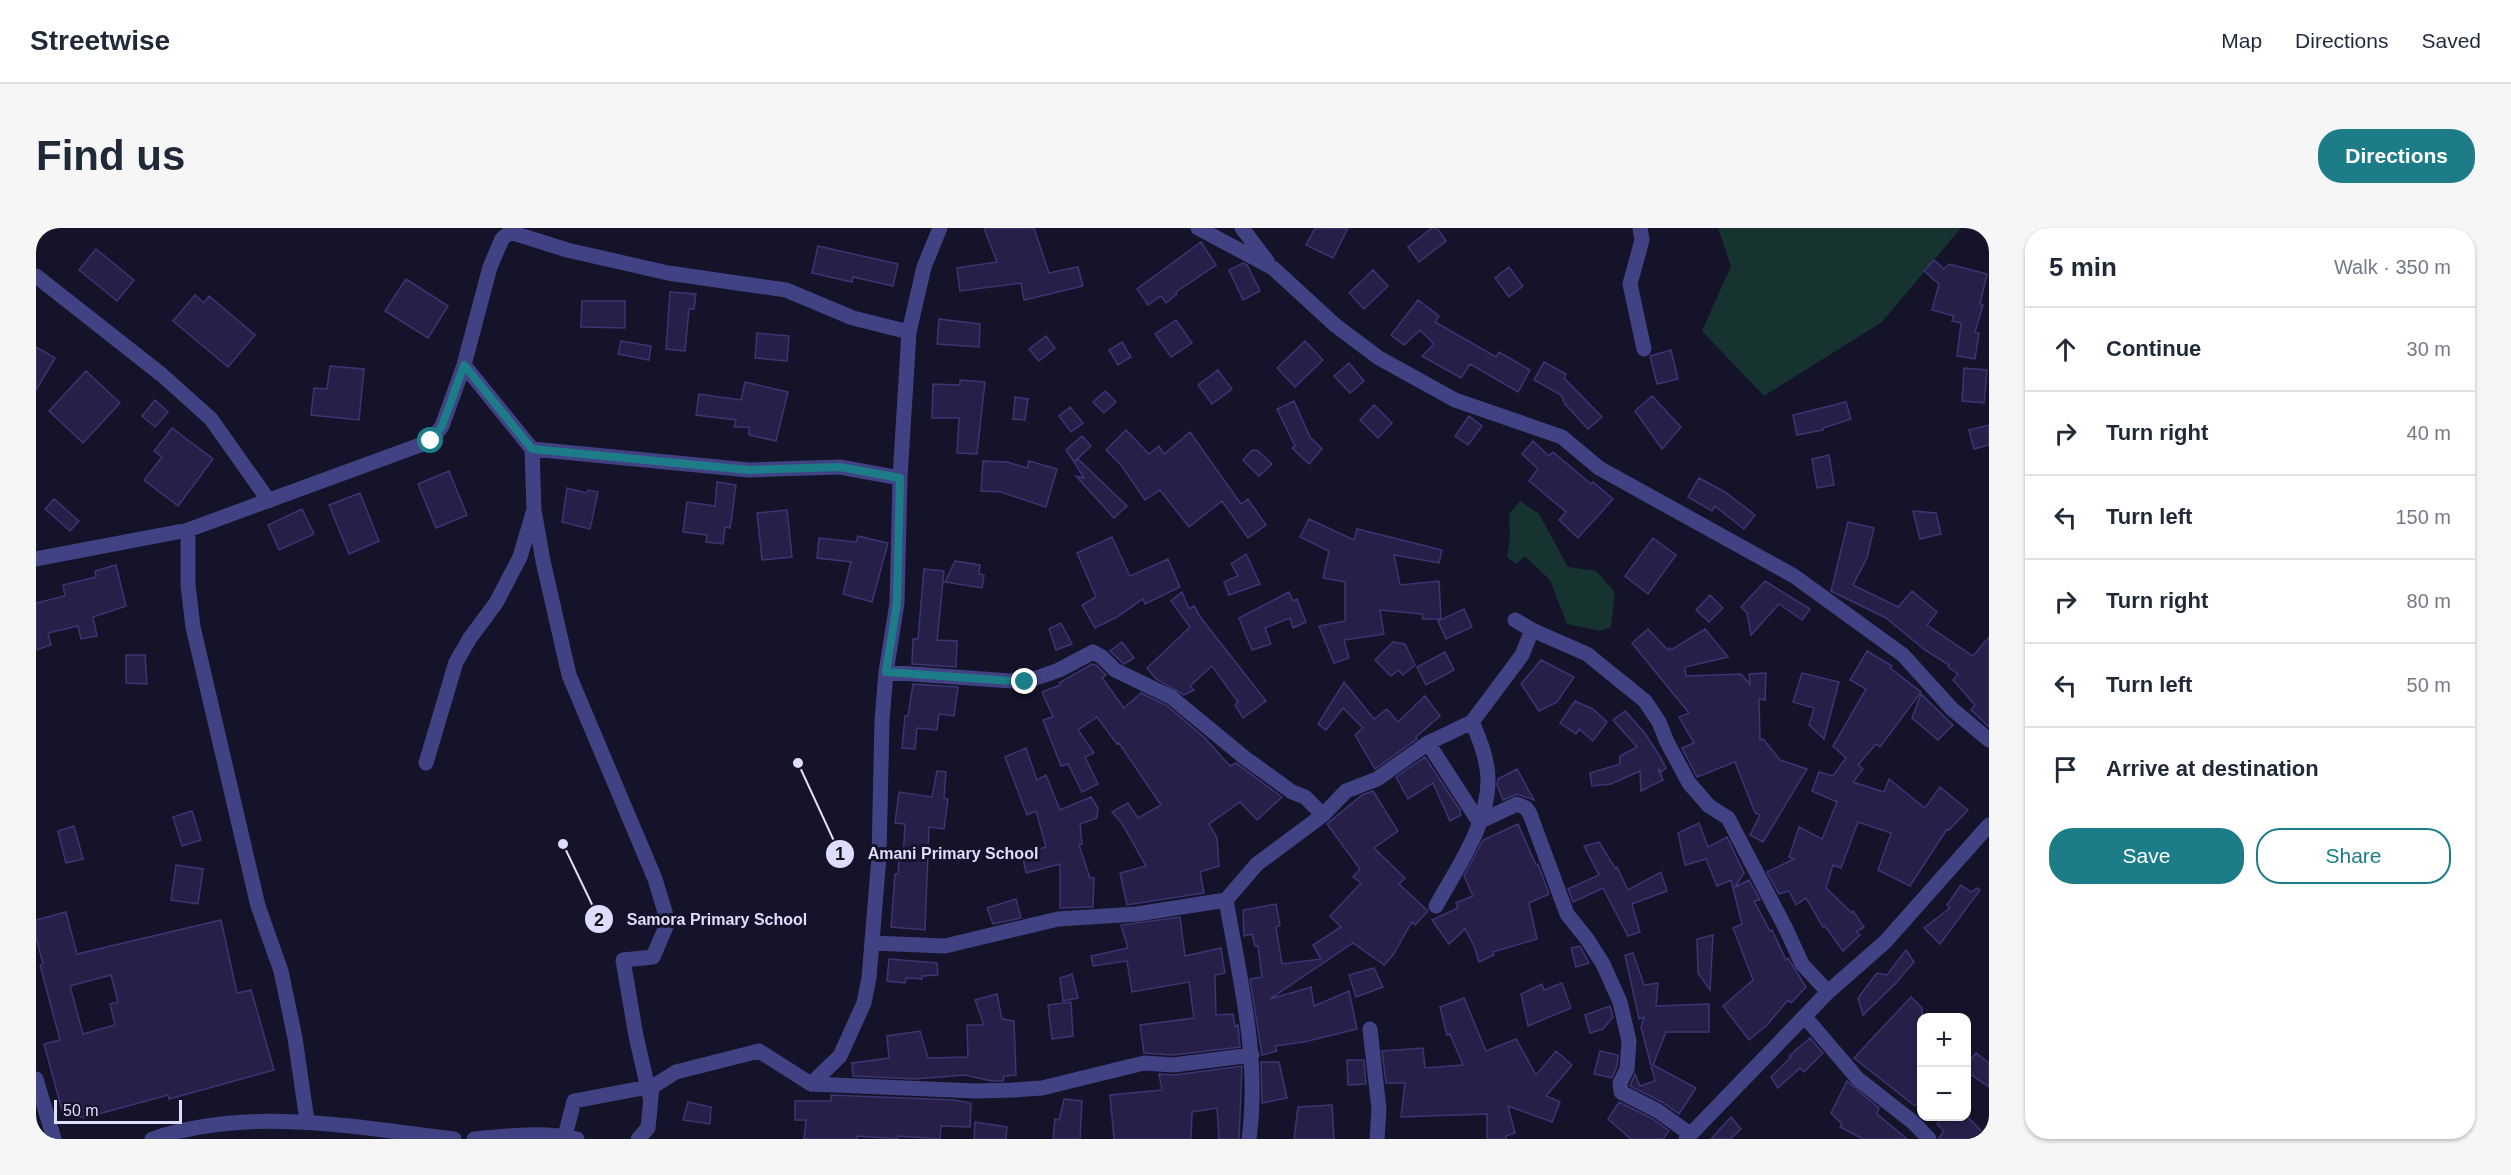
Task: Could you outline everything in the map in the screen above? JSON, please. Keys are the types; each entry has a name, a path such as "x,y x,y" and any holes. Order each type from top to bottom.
{"street":[{"path":"811,1084 840,1056 864,1003 869,978 879,857 882,720 886,672 897,603 900,478 909,332 924,267 940,228"},
{"path":"1198,228 1273,268"},
{"path":"1242,228 1273,268 1335,325 1379,358 1455,400 1562,437 1599,468 1794,576 1903,656 1952,709 1989,740"},
{"path":"1644,349 1629,284 1641,234 1653,228"},
{"path":"36,559 188,530 431,441 442,426 464,365 490,267 502,239 511,230 567,250 668,273 786,290 853,318 909,332"},
{"path":"36,276 162,375 211,418 269,501"},
{"path":"464,365 532,449 534,510 569,675 655,879 668,922 652,957 623,960 636,1036 649,1093 648,1128 638,1139"},
{"path":"532,449 749,470 840,467 900,478"},
{"path":"426,763 456,662 470,638 496,603 520,557 534,510"},
{"path":"188,530 188,585 192,627 258,906 281,971 295,1038 307,1121"},
{"path":"1515,620 1587,654 1645,701 1659,722 1689,783 1709,806 1728,818 1802,964 1828,992"},
{"path":"872,943 945,946 1058,920 1137,914 1226,900 1257,864 1323,815 1346,791 1377,779 1428,743 1472,722 1522,655 1533,630"},
{"path":"886,672 1025,682 1059,670 1093,652 1102,657 1115,670 1171,697 1245,758 1292,792 1305,797 1323,815"},
{"path":"1436,906 1470,845 1479,822 1488,779 1483,749 1472,722"},
{"path":"1428,743 1479,822"},
{"path":"1479,822 1514,805 1526,808 1547,857 1567,914 1603,964 1620,1002 1629,1041 1627,1069 1620,1083 1621,1092 1658,1111 1688,1137 1828,992 1885,942 1989,825"},
{"path":"1226,900 1244,991 1252,1055 1252,1118 1249,1139"},
{"path":"1805,1017 1857,1079 1914,1124 1929,1139"},
{"path":"1370,1029 1379,1109 1377,1139"},
{"path":"649,1093 652,1087 676,1072 759,1051 811,1084 976,1091 1042,1088 1144,1063 1173,1065 1252,1055"},
{"path":"36,1079 54,1139"},
{"path":"474,1139 571,1137 574,1101 649,1093"},
{"path":"152,1139 175,1131 259,1120 307,1121 454,1139"}],"green space":[{"path":"1718,228 1961,228 1882,322 1764,396 1702,331 1731,266"},
{"path":"1520,501 1539,514 1568,567 1596,571 1615,592 1611,627 1600,631 1567,624 1550,580 1525,556 1516,564 1507,557 1510,538 1509,514"}],"building":[{"path":"984,228 1034,228 1049,273 1078,267 1083,286 1024,300 1021,283 960,291 957,268 997,262"},
{"path":"1315,228 1348,228 1333,258 1306,245"},
{"path":"1432,228 1437,228 1446,241 1419,262 1408,247"},
{"path":"1201,242 1216,265 1176,292 1177,294 1166,303 1161,296 1148,305 1137,289"},
{"path":"818,246 898,264 893,286 853,277 852,282 812,273"},
{"path":"96,249 134,280 117,301 79,270"},
{"path":"1934,260 1944,269 1949,264 1987,274 1980,304 1983,305 1975,332 1979,333 1975,359 1957,356 1961,323 1952,321 1954,316 1932,310 1939,284 1924,271"},
{"path":"1243,263 1247,265 1260,291 1243,300 1229,270"},
{"path":"1509,267 1523,286 1509,297 1495,278"},
{"path":"1373,270 1388,286 1364,309 1349,293"},
{"path":"406,279 448,306 428,338 385,311"},
{"path":"670,292 696,294 694,309 689,309 685,351 666,349"},
{"path":"195,295 204,303 209,296 255,335 228,367 173,321"},
{"path":"1418,300 1439,316 1435,322 1496,357 1499,352 1530,370 1518,392 1470,364 1461,378 1422,356 1434,344 1420,330 1404,345 1391,335"},
{"path":"582,301 625,301 625,328 581,327"},
{"path":"939,319 980,324 979,347 937,344"},
{"path":"1176,320 1192,343 1171,357 1155,334"},
{"path":"757,333 789,336 787,361 755,358"},
{"path":"1046,336 1055,348 1039,361 1029,349"},
{"path":"621,341 651,346 649,360 618,354"},
{"path":"1305,341 1323,360 1295,387 1277,368"},
{"path":"1122,342 1131,357 1118,365 1109,350"},
{"path":"36,347 55,358 36,390"},
{"path":"1671,350 1678,379 1657,384 1650,356"},
{"path":"1544,362 1566,374 1564,378 1602,417 1588,429 1565,404 1561,395 1534,380"},
{"path":"1349,363 1364,381 1350,393 1334,376"},
{"path":"330,366 364,369 359,420 311,415 314,388 327,389"},
{"path":"1964,368 1987,370 1984,403 1962,401"},
{"path":"1218,370 1232,389 1212,404 1198,385"},
{"path":"86,371 120,403 83,443 49,411"},
{"path":"960,380 985,382 977,454 957,453 959,418 932,418 933,384 960,385"},
{"path":"745,382 788,392 776,441 749,435 749,427 734,427 736,420 696,415 699,394 741,400"},
{"path":"1105,391 1116,402 1104,413 1093,402"},
{"path":"1652,396 1681,427 1662,449 1635,411"},
{"path":"1015,397 1028,399 1025,420 1013,419"},
{"path":"155,400 168,412 155,427 142,416"},
{"path":"1294,401 1310,437 1322,449 1309,464 1292,448 1295,446 1277,409"},
{"path":"1846,402 1851,419 1823,428 1823,430 1797,435 1793,415"},
{"path":"1374,405 1392,423 1378,438 1360,420"},
{"path":"1070,407 1083,423 1071,432 1059,416"},
{"path":"1469,416 1482,426 1468,445 1455,436"},
{"path":"1989,425 1989,445 1974,449 1969,430"},
{"path":"172,428 213,459 178,506 144,480 162,457 154,451"},
{"path":"1126,430 1149,454 1159,446 1164,454 1190,432 1241,504 1248,499 1266,525 1248,538 1222,501 1189,527 1160,490 1145,500 1121,465 1106,450"},
{"path":"1082,436 1091,446 1074,462 1066,450"},
{"path":"1533,441 1549,456 1553,452 1613,499 1578,538 1559,520 1566,512 1529,481 1538,469 1522,454"},
{"path":"1252,450 1257,450 1272,464 1259,476 1243,460"},
{"path":"1829,455 1834,485 1817,488 1812,459"},
{"path":"1078,459 1127,506 1114,518 1076,476 1084,478 1074,462"},
{"path":"983,461 1007,462 1027,468 1029,461 1057,469 1046,507 1001,492 981,491"},
{"path":"449,471 467,515 436,528 418,484"},
{"path":"1699,478 1725,492 1755,515 1744,529 1715,506 1712,511 1688,497"},
{"path":"717,482 736,485 730,528 725,527 723,544 706,542 707,535 683,532 687,502 715,506"},
{"path":"567,488 586,493 588,490 598,492 590,529 562,522"},
{"path":"360,493 379,541 349,554 329,505"},
{"path":"54,499 79,521 70,531 45,509"},
{"path":"302,509 314,534 279,550 268,525"},
{"path":"787,510 792,557 762,560 757,513"},
{"path":"1913,511 1936,513 1941,534 1920,539"},
{"path":"1309,519 1354,540 1357,529 1442,550 1439,563 1394,555 1400,585 1439,581 1441,619 1423,619 1422,614 1380,610 1384,634 1344,640 1349,658 1334,663 1319,626 1345,621 1345,582 1323,578 1329,551 1300,537"},
{"path":"1848,522 1874,528 1867,558 1853,585 1898,607 1912,591 1937,612 1927,625 1973,656 1989,637 1989,727 1971,710 1975,705 1953,680 1958,674 1948,667 1949,665 1925,650 1886,618 1831,591"},
{"path":"858,536 888,543 872,602 843,594 851,562 817,558 819,538 856,542"},
{"path":"1112,537 1130,576 1168,559 1180,587 1145,604 1143,599 1117,617 1095,628 1082,605 1096,597 1077,553"},
{"path":"1653,538 1676,555 1648,594 1625,576"},
{"path":"1246,554 1260,584 1229,595 1224,582 1238,576 1231,564"},
{"path":"955,561 980,565 979,574 984,575 982,588 945,582"},
{"path":"116,565 126,606 93,617 97,636 81,639 78,626 48,633 51,645 36,650 36,603 65,596 63,585 96,577 95,571"},
{"path":"924,569 944,571 937,640 957,641 956,667 912,664 913,639 918,639"},
{"path":"1765,581 1810,609 1802,620 1779,604 1751,635 1747,613 1741,607"},
{"path":"1182,592 1189,609 1194,606 1266,701 1243,718 1235,705 1238,702 1212,666 1190,686 1194,690 1184,695 1156,679 1147,668 1190,627 1171,601"},
{"path":"1289,592 1293,601 1297,599 1306,622 1293,628 1290,618 1265,628 1271,644 1252,650 1239,618"},
{"path":"1710,595 1723,608 1709,622 1696,610"},
{"path":"1464,609 1472,627 1446,639 1438,621"},
{"path":"1061,623 1072,644 1056,650 1049,629"},
{"path":"1648,629 1668,650 1670,648 1671,650 1705,629 1728,657 1685,667 1686,676 1741,674 1750,684 1749,674 1766,673 1765,700 1759,699 1760,740 1763,739 1780,760 1807,769 1763,842 1750,835 1760,815 1755,813 1735,762 1697,777 1682,748 1694,743 1679,717 1689,713 1632,643"},
{"path":"1122,642 1134,658 1124,664 1110,651"},
{"path":"1393,642 1405,644 1415,665 1403,675 1398,670 1391,676 1375,660"},
{"path":"1867,651 1892,666 1890,668 1921,692 1880,747 1876,744 1858,765 1863,769 1853,782 1884,792 1889,779 1925,808 1940,787 1968,810 1949,830 1947,829 1910,886 1878,870 1891,833 1858,822 1841,868 1833,865 1826,888 1852,913 1853,911 1864,927 1856,932 1860,935 1843,951 1825,926 1823,927 1806,898 1796,905 1789,891 1779,894 1767,872 1794,859 1789,857 1799,827 1822,839 1837,802 1812,791 1819,772 1833,776 1846,758 1833,746 1866,689 1850,680"},
{"path":"1445,652 1454,670 1426,685 1417,667"},
{"path":"126,655 145,655 147,684 126,683"},
{"path":"1541,660 1574,677 1557,702 1539,711 1521,684"},
{"path":"1092,664 1106,675 1102,678 1124,708 1141,693 1166,705 1204,737 1230,766 1236,763 1282,797 1257,820 1240,802 1209,824 1217,838 1219,866 1200,872 1204,893 1127,905 1120,873 1146,866 1121,822 1112,812 1128,803 1138,818 1161,805 1119,743 1117,744 1097,717 1078,730 1094,753 1085,757 1098,784 1082,792 1068,764 1061,766 1043,720 1053,717 1042,692 1060,685 1059,683"},
{"path":"1802,673 1839,682 1824,739 1809,725 1814,708 1793,702"},
{"path":"1344,682 1374,719 1387,709 1398,722 1425,696 1440,716 1416,737 1417,739 1375,769 1355,735 1363,728 1343,708 1326,730 1318,724"},
{"path":"913,684 958,687 954,716 939,714 937,730 917,728 915,749 902,748 905,716 908,716"},
{"path":"1921,694 1953,725 1938,740 1912,718"},
{"path":"1575,701 1593,709 1607,722 1593,741 1579,729 1576,734 1560,723"},
{"path":"1625,711 1644,732 1659,755 1666,768 1661,772 1658,768 1663,780 1641,791 1640,771 1611,784 1592,786 1590,773 1620,764 1620,756 1637,747 1613,720"},
{"path":"1026,748 1037,780 1046,775 1060,810 1091,797 1098,808 1097,818 1080,824 1082,844 1079,845 1090,878 1094,878 1093,907 1060,908 1060,864 1026,873 1022,854 1046,847 1036,811 1027,815 1005,757"},
{"path":"1425,757 1460,810 1461,815 1450,821 1433,783 1408,799 1396,777"},
{"path":"1517,769 1534,800 1517,794 1503,800 1497,785 1498,779"},
{"path":"937,771 946,772 944,798 948,799 944,829 929,827 925,930 891,927 895,874 898,874 899,859 903,859 905,824 895,823 899,792 932,797"},
{"path":"1373,791 1398,831 1374,848 1405,878 1399,884 1428,911 1415,925 1412,922 1393,955 1384,965 1353,943 1270,999 1311,987 1314,1006 1349,991 1357,1029 1304,1042 1275,1046 1277,1051 1262,1055 1250,979 1262,977 1258,946 1255,946 1252,934 1244,936 1243,910 1276,904 1280,926 1276,927 1282,964 1321,959 1313,945 1341,927 1330,916 1361,883 1353,877 1360,869 1327,824 1362,795"},
{"path":"192,811 201,840 182,846 173,817"},
{"path":"1699,823 1708,847 1727,837 1744,873 1735,887 1749,880 1760,900 1754,901 1770,931 1772,930 1786,960 1788,958 1806,987 1791,1003 1788,1000 1767,1025 1749,1040 1723,1006 1753,980 1733,928 1742,924 1731,880 1717,886 1706,859 1685,865 1678,833"},
{"path":"1518,824 1536,865 1538,864 1549,894 1529,903 1537,939 1493,952 1494,955 1479,962 1465,929 1449,944 1432,920 1458,908 1456,903 1473,896 1464,876 1483,840"},
{"path":"74,826 83,859 66,863 58,831"},
{"path":"1599,842 1615,868 1617,867 1628,890 1661,872 1667,891 1632,904 1640,932 1628,936 1603,888 1573,902 1568,889 1599,875 1584,846"},
{"path":"176,865 203,869 198,904 171,900"},
{"path":"1961,885 1971,892 1977,888 1980,890 1940,944 1924,928 1950,908 1947,905"},
{"path":"1016,899 1021,918 993,924 987,908"},
{"path":"66,912 77,954 221,920 237,993 251,990 274,1070 169,1099 168,1095 84,1118 62,1110 44,1044 60,1040 40,965 43,964 36,937 36,920","holes":["111,975 118,1002 110,1004 115,1025 83,1034 70,986"]},
{"path":"1180,917 1185,956 1221,948 1225,973 1215,975 1216,1015 1233,1014 1235,1026 1238,1025 1240,1047 1173,1055 1144,1053 1140,1025 1194,1018 1189,982 1132,992 1127,961 1093,966 1091,956 1128,948 1121,925"},
{"path":"1713,935 1710,990 1698,973 1697,939"},
{"path":"1580,946 1589,963 1576,967 1571,948"},
{"path":"1906,950 1914,962 1863,1015 1858,998 1877,973 1887,975"},
{"path":"1633,953 1644,985 1658,983 1656,1006 1709,1004 1709,1032 1666,1032 1653,1065 1696,1088 1679,1114 1662,1102 1630,1086 1635,1074 1640,1086 1655,1081 1641,1027 1644,1017 1639,1019 1625,955"},
{"path":"889,959 937,963 938,975 922,976 922,979 906,978 905,983 887,981"},
{"path":"1374,968 1383,987 1356,997 1349,975"},
{"path":"1072,974 1078,998 1063,1001 1060,978"},
{"path":"1562,983 1571,1008 1528,1026 1521,994 1542,984 1544,990"},
{"path":"997,994 1002,1019 1014,1021 1016,1075 1004,1076 1003,1081 965,1075 915,1079 853,1076 852,1063 889,1058 887,1036 920,1031 928,1058 968,1057 967,1025 984,1025 975,1000"},
{"path":"1911,997 1922,1008 1922,1013 1917,1013 1917,1103 1915,1106 1854,1058"},
{"path":"1464,998 1486,1051 1516,1039 1536,1075 1556,1051 1572,1065 1546,1096 1560,1102 1552,1122 1508,1106 1515,1133 1506,1136 1506,1139 1487,1139 1487,1114 1401,1117 1405,1083 1386,1083 1382,1051 1423,1048 1425,1068 1463,1065 1450,1034 1447,1035 1440,1007"},
{"path":"1071,1002 1073,1036 1052,1039 1048,1005"},
{"path":"1610,1006 1613,1017 1603,1029 1590,1033 1585,1015"},
{"path":"1810,1038 1823,1053 1804,1072 1800,1068 1778,1088 1771,1077 1791,1057 1789,1056"},
{"path":"1600,1051 1618,1055 1617,1066 1612,1078 1594,1074"},
{"path":"1976,1053 1989,1063 1989,1087 1971,1074 1971,1060"},
{"path":"1347,1060 1364,1060 1366,1084 1348,1085"},
{"path":"1261,1062 1279,1062 1287,1098 1262,1103"},
{"path":"1242,1066 1239,1139 1219,1139 1217,1108 1192,1112 1191,1139 1114,1139 1110,1095 1162,1090 1159,1074 1174,1075"},
{"path":"1847,1081 1879,1108 1877,1114 1907,1139 1863,1139 1840,1127 1842,1124 1831,1113"},
{"path":"831,1095 954,1100 971,1103 970,1127 941,1126 940,1139 857,1136 857,1139 804,1139 806,1120 795,1120 795,1101 831,1101"},
{"path":"1064,1099 1082,1101 1080,1139 1053,1139 1055,1119 1059,1120"},
{"path":"688,1102 711,1107 710,1124 683,1120"},
{"path":"1619,1102 1653,1119 1669,1131 1663,1139 1631,1139 1608,1119"},
{"path":"1332,1105 1334,1139 1294,1139 1298,1107"},
{"path":"1731,1117 1741,1129 1730,1139 1711,1139"},
{"path":"1971,1120 1989,1139 1938,1139 1944,1131 1937,1124 1939,1121"},
{"path":"975,1122 1007,1127 1006,1139 974,1139"}],"place":[{"name":"Amani Primary School","path":"798,763"},
{"name":"Samora Primary School","path":"563,844"}],"route":[{"path":"431,441 442,426 464,365 532,449 749,470 840,467 900,478 897,603 886,672 1025,682"}]}
